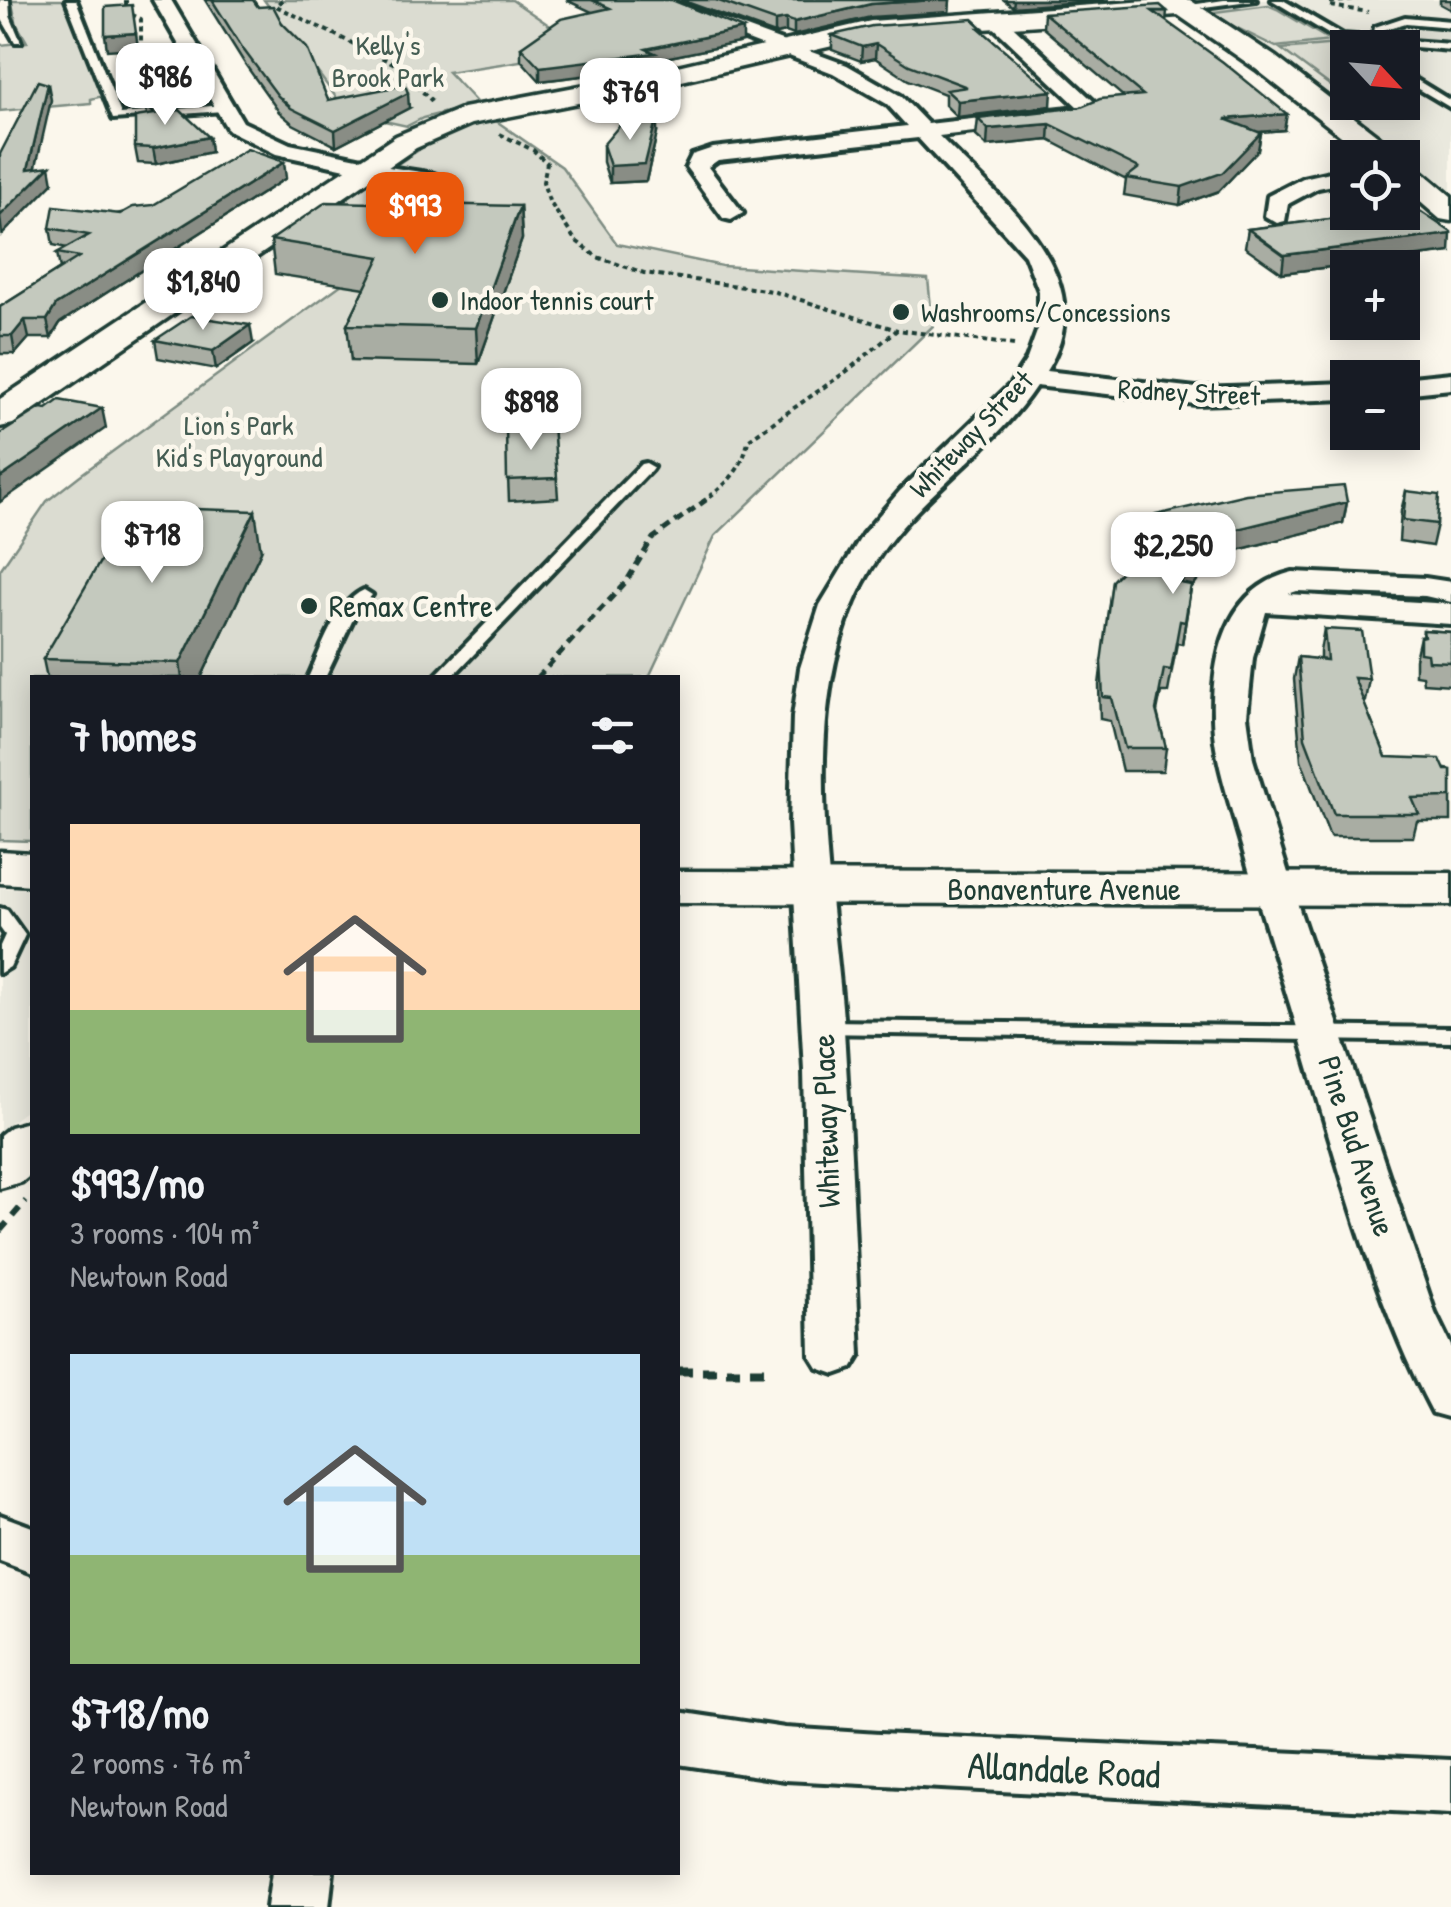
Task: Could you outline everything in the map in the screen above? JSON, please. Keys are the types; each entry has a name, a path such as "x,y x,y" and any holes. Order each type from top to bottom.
{"street":[{"path":"162,0 235,126 290,150 369,167"},
{"name":"Whiteway Street","path":"653,0 786,48 876,88 902,106 1018,233 1049,278 1054,301 1052,331 1030,377 880,531 856,564 838,600 825,635 811,706 812,888"},
{"path":"0,416 369,167 427,130 463,117 639,84 888,26 1178,4 1330,99"},
{"path":"731,212 697,167 700,160 734,151 1092,109 994,19"},
{"path":"1351,120 1371,140"},
{"path":"1277,216 1276,200 1291,191 1330,180"},
{"path":"1420,185 1451,212"},
{"name":"Rodney Street","path":"1030,377 1196,396 1330,392"},
{"path":"1420,384 1451,381"},
{"path":"1258,602 1293,581 1425,587 1451,592"},
{"path":"1258,602 1451,614"},
{"name":"Pine Bud Avenue","path":"1258,602 1249,612 1240,636 1230,716 1235,759 1320,1035 1412,1313 1451,1399"},
{"path":"0,867 30,868"},
{"name":"Bonaventure Avenue","path":"680,887 1451,889"},
{"name":"Whiteway Place","path":"812,888 823,1028 835,1355"},
{"path":"0,1168 30,1144"},
{"path":"0,1537 30,1550"},
{"name":"Allandale Road","path":"680,1738 784,1754 879,1760 1451,1786"},
{"path":"298,1907 303,1875"}],"lane":[{"path":"4,0 5,16 18,40"},
{"path":"72,0 117,118 223,108"},
{"path":"1178,4 1251,0"},
{"path":"1277,0 1330,35"},
{"path":"1378,30 1405,20 1451,24"},
{"path":"1420,44 1451,46"},
{"path":"1420,85 1446,102"},
{"path":"1420,102 1446,102"},
{"path":"369,167 434,177"},
{"path":"444,675 646,467"},
{"path":"318,675 348,614 364,595"},
{"path":"0,914 15,935 0,967"},
{"path":"823,1028 1451,1035"}],"path":[{"path":"126,0 126,12 142,19 140,46 132,46"},
{"path":"282,0 276,6 393,63 417,82 426,97 440,104"},
{"path":"1329,4 1357,0"},
{"path":"1329,4 1369,12"},
{"path":"155,70 156,63"},
{"path":"497,132 534,150 548,163 543,182 550,202 578,244 599,258 661,274 811,300 859,323 1026,347"},
{"path":"540,675 626,582 653,538 733,477 746,456 748,440 855,365 896,330"},
{"path":"0,1232 30,1194"},
{"path":"680,1370 764,1372"}],"shaded area":[{"path":"1173,0 1451,0 1451,212 1420,185 1420,140 1376,140 1347,120 1420,120 1420,30 1330,30 1330,108"},
{"path":"0,888 30,889 30,1108 0,1130"}],"green space":[{"path":"11,0 64,0 103,96 91,99 91,103 0,111 0,45 27,42 17,25"},
{"name":"Kelly's Brook Park","path":"264,0 512,0 587,51 448,72 478,104 407,126 371,118 341,104"},
{"path":"1268,5 1330,41 1276,47 1207,13"},
{"path":"1404,22 1451,30 1451,46 1420,43 1420,30 1389,30"},
{"path":"1330,45 1330,85 1281,49"},
{"name":"Lion's Park Kid's Playground","path":"492,118 562,167 617,244 722,266 928,279 933,326 715,536 650,675 30,675 30,841 0,840 0,570 47,501 409,235 337,204 440,136"}],"building":[{"path":"212,0 253,0 258,7 273,6 282,23 307,48 328,100 405,85 408,93 335,130 291,108 278,96"},
{"path":"592,0 672,0 743,29 646,49 655,53 540,67 521,47 561,19 610,8"},
{"path":"716,0 934,0 871,4 794,22 775,21"},
{"path":"132,5 136,33 105,35 105,7"},
{"path":"1160,5 1167,11 1152,11 1287,114 1225,119 1261,133 1222,173 1182,187 1126,178 1139,168 1050,124 988,129 978,119 1143,95 1044,13"},
{"path":"973,19 1052,91 958,101 946,90 967,87 909,65 876,44 862,47 832,35 872,26"},
{"path":"164,66 166,90 135,93 135,68"},
{"path":"38,81 48,84 28,169 50,166 0,216 0,154"},
{"path":"167,103 167,112 180,110 209,137 153,148 135,147 135,117 155,114 145,105"},
{"path":"657,116 645,164 610,166 603,145 619,126"},
{"path":"247,149 284,162 56,305 47,320 25,320 12,336 0,336 0,307 79,257 57,253 89,235 50,228 54,206 120,214 133,207 153,205"},
{"path":"326,202 520,206 476,328 347,325 380,257 271,240"},
{"path":"1420,211 1451,234 1284,255 1248,229 1330,219 1330,230 1420,230"},
{"path":"191,316 250,325 213,351 155,340"},
{"path":"59,400 102,408 0,478 0,434"},
{"path":"553,425 557,478 507,480 506,427"},
{"path":"1344,486 1347,502 1221,533 1180,583 1191,585 1185,622 1180,621 1171,670 1164,669 1156,710 1166,748 1125,748 1112,698 1103,697 1101,662 1112,581 1138,554 1128,544 1147,517 1246,494"},
{"path":"1406,491 1439,495 1437,524 1403,520"},
{"path":"132,507 255,511 180,663 43,659"},
{"path":"1324,629 1362,631 1369,679 1354,678 1386,757 1440,759 1445,770 1451,770 1451,797 1412,798 1419,814 1334,814 1305,738 1298,657 1327,660"},
{"path":"1423,630 1451,632 1451,662 1428,661 1427,654 1420,653"}],"place":[{"name":"Indoor tennis court","path":"440,300"},
{"name":"Washrooms/Concessions","path":"901,312"},
{"name":"Remax Centre","path":"309,606"}]}
